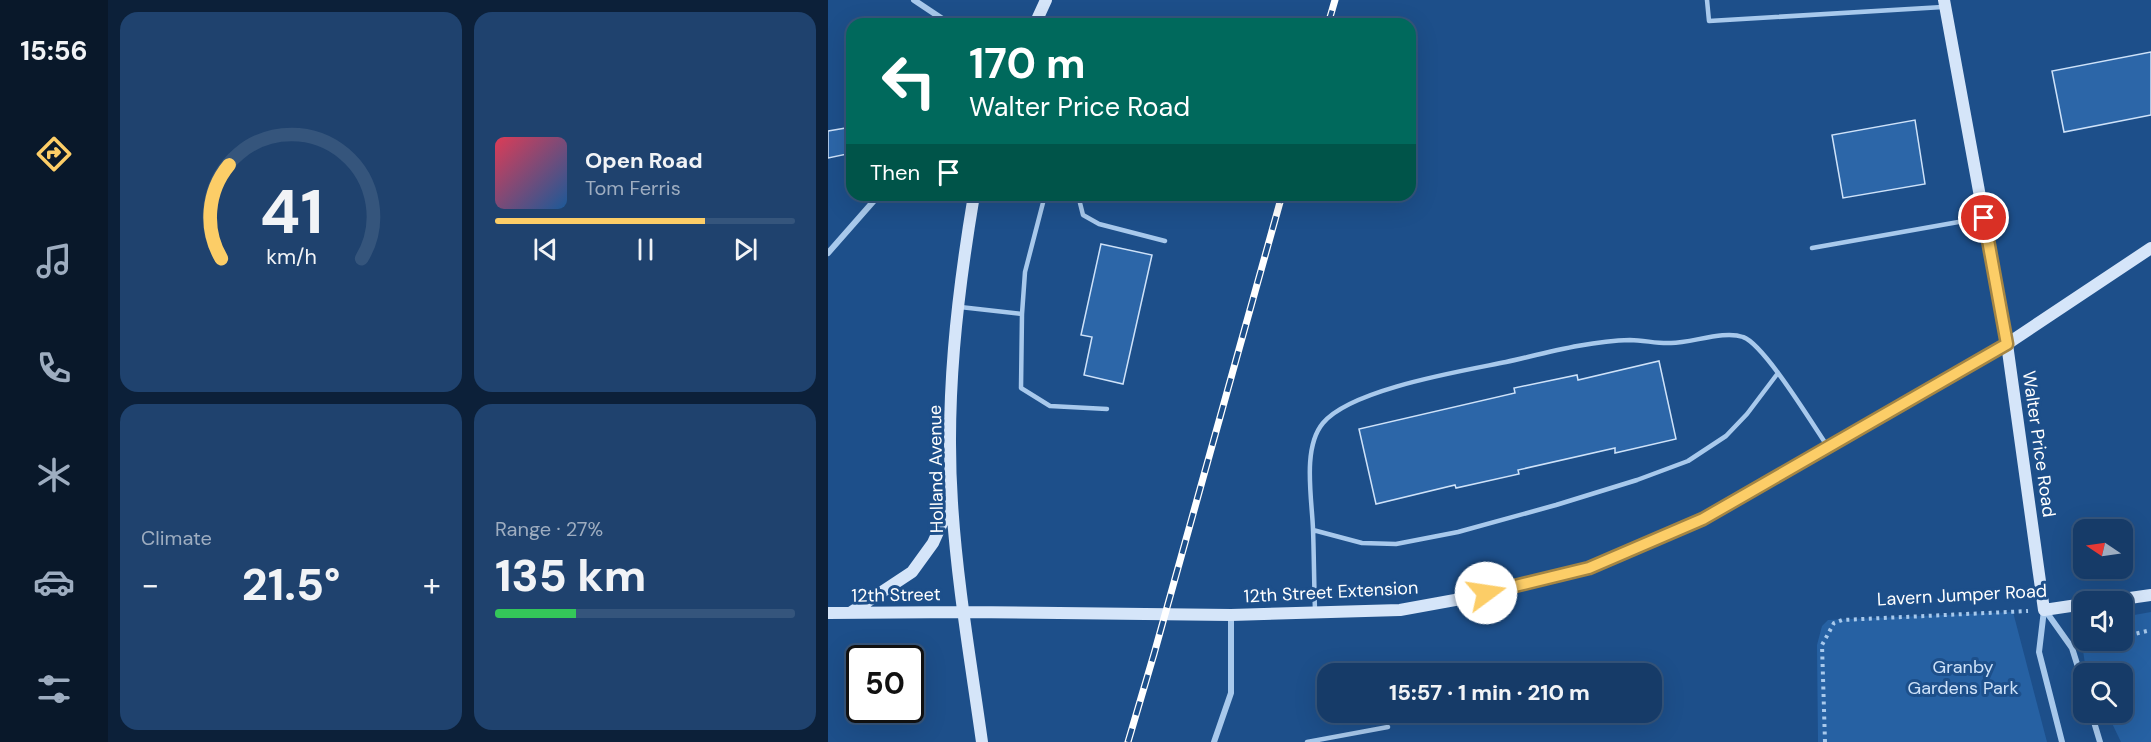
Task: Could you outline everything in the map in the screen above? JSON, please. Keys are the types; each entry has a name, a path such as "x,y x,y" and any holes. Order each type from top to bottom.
{"main road":[{"path":"1038,18 1046,0"},
{"name":"Walter Price Road","path":"1945,4 2007,344 2044,610"},
{"name":"Holland Avenue","path":"973,201 962,264 954,346 951,429 952,502 982,742"},
{"name":"12th Street Extension","path":"964,612 1231,615 1400,610 1466,598 1589,568 1703,519 2007,344 2151,248"},
{"path":"849,614 912,572 933,543 952,502"},
{"path":"2133,598 2151,595"},
{"name":"Lavern Jumper Road","path":"2044,610 2073,606"},
{"name":"12th Street","path":"828,614 964,612"}],"street":[{"path":"914,0 941,18"},
{"path":"828,253 874,201"},
{"path":"2044,610 2072,648 2077,663"},
{"path":"2044,610 2039,652 2062,742"},
{"path":"1214,742 1231,693 1231,615"},
{"path":"2094,723 2100,742"}],"lane":[{"path":"1707,0 1709,21 1945,4"},
{"path":"1043,201 1025,272 1021,388 1050,406 1107,409"},
{"path":"1080,201 1083,215 1099,224 1165,241"},
{"path":"1812,248 1984,218"},
{"path":"958,307 1022,314"},
{"path":"1315,612 1309,476 1314,441 1323,423 1337,412 1367,396 1406,383 1566,349 1630,340 1671,343 1727,335 1742,336 1754,343 1778,373 1828,447"},
{"path":"1313,530 1362,543 1396,544 1458,532 1637,480 1688,461 1726,436 1747,414 1778,373"},
{"path":"1307,742 1388,727"}],"path":[{"name":"Lavern Jumper Road","path":"1825,742 1822,645 1834,623 1842,620 2044,610"},
{"path":"2133,634 2151,630"}],"green space":[{"name":"Granby Gardens Park","path":"2013,612 2047,742 1818,742 1817,645 1822,626 1828,620"},
{"path":"2151,612 2151,742 2121,742 2112,723 2133,723 2133,663 2085,663 2083,651 2133,651 2133,615"}],"building":[{"path":"2151,52 2151,115 2064,132 2052,71"},
{"path":"1915,120 1925,184 1843,198 1832,135"},
{"path":"846,128 846,154 828,158 828,131"},
{"path":"1101,244 1152,255 1123,384 1084,375 1092,337 1081,335"},
{"path":"1659,361 1676,439 1615,453 1615,448 1518,470 1519,474 1456,488 1455,485 1376,504 1359,429 1515,393 1514,388 1577,375 1578,380"}],"railway":[{"path":"1330,18 1335,0"},
{"path":"1128,742 1280,201"}],"route":[{"path":"1486,593 1589,568 1703,519 2007,344 1984,218"}]}
